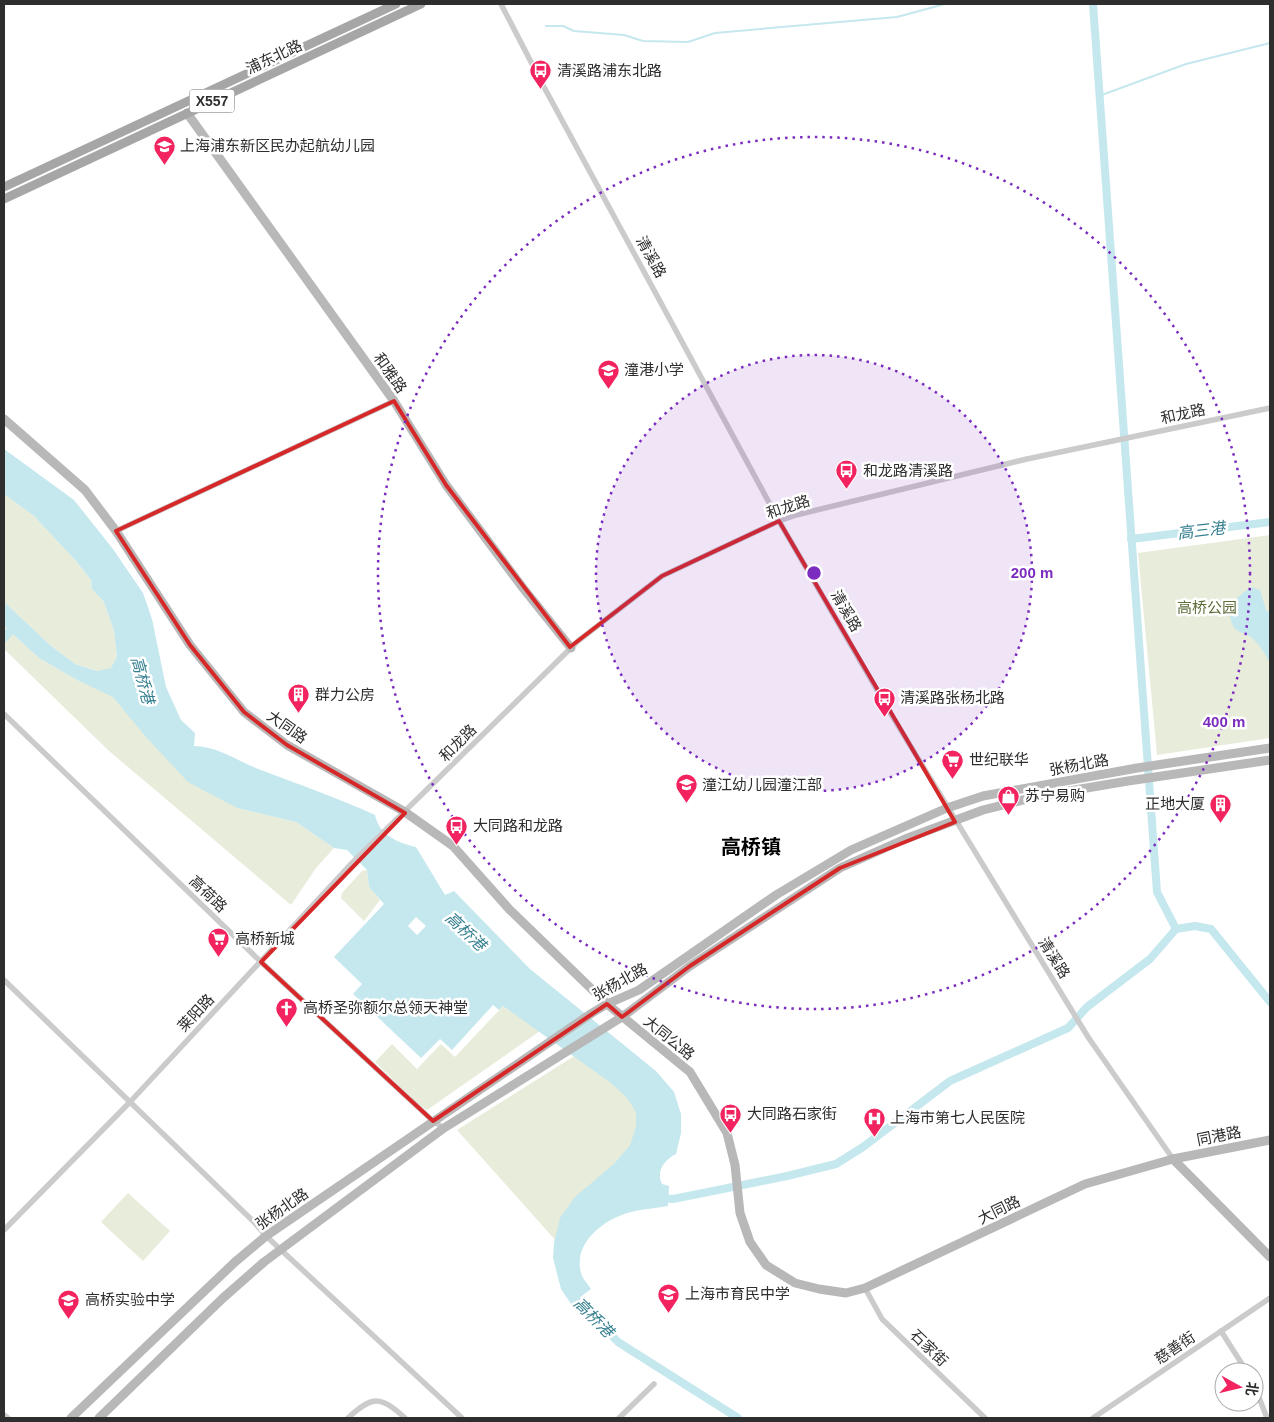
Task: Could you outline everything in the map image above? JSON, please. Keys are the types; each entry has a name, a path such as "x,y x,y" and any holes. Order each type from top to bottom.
{"main road":[{"name":"浦东北路","path":"4,188 396,4"},
{"name":"浦东北路","path":"4,199 421,4"},
{"name":"和雅路","path":"187,113 394,401 446,484 523,588 571,648"},
{"name":"大同路","path":"4,419 85,490 116,531 190,646 244,712 287,745 405,812 453,846 509,909 607,1004"},
{"name":"张杨北路","path":"71,1418 234,1262 266,1236 607,1004 639,990 776,895 850,850 947,808 983,796 1143,767 1270,748"},
{"name":"张杨北路","path":"99,1418 223,1298 264,1262 444,1128 622,1017 690,966 840,868 905,840 983,810 1039,796 1270,760"},
{"name":"大同公路","path":"607,1004 690,1072 727,1133 735,1166 740,1213"},
{"name":"同港路","path":"1173,1159 1270,1140"},
{"name":"大同路","path":"740,1213 750,1242 766,1265 795,1282 819,1289 846,1293 865,1288 1084,1184 1173,1159"},
{"path":"1173,1159 1270,1257"}],"street":[{"name":"清溪路","path":"501,4 544,88 780,520 891,714 1088,1038 1173,1159"},
{"path":"116,531 394,401"},
{"name":"和龙路","path":"405,812 571,648 662,576 780,520 1027,459 1270,408"},
{"name":"高荷路","path":"4,714 261,962 433,1121 444,1128"},
{"name":"莱阳路","path":"4,1230 130,1102 350,865 405,812"},
{"path":"4,980 266,1236 462,1418"},
{"name":"石家街","path":"865,1288 882,1319 985,1418"},
{"name":"慈善街","path":"1093,1418 1270,1298"},
{"path":"1221,1331 1241,1362"},
{"path":"619,1418 654,1384"},
{"path":"348,1418 360,1407 371,1401 391,1405 405,1418"},
{"path":"4,1415 8,1418"}],"highlighted area":[{"path":"394,401 446,485 570,647 662,576 779,521 955,822 840,868 690,966 622,1017 607,1004 433,1121 261,962 405,813 287,745 244,712 190,645 116,531"}],"green space":[{"path":"4,494 34,516 91,580 92,589 104,602 114,631 117,657 111,669 98,671 75,664 50,645 4,602"},
{"name":"高桥公园","path":"1270,535 1270,738 1157,755 1138,553"},
{"path":"4,626 39,658 79,681 113,696 145,736 237,808 296,822 334,848 316,868 291,905 108,750 4,649"},
{"path":"367,870 369,887 380,900 364,921 341,898 342,893 362,871"},
{"path":"503,1006 540,1031 427,1110 418,1104 375,1062 392,1044 417,1069 441,1044 455,1057"},
{"path":"587,1048 630,1077 642,1146 557,1242 457,1130"},
{"path":"128,1193 170,1231 143,1261 101,1222"}],"water":[{"path":"4,449 74,500 113,549 143,593 152,619 166,687 181,720 195,733 194,746 220,751 253,767 375,815 381,828 390,837 416,847 445,895 454,891 530,969 656,1071 674,1092 681,1114 681,1133 676,1154 662,1166 660,1175 662,1184 669,1186 668,1206 637,1211 610,1220 588,1239 580,1256 580,1266 582,1276 591,1289 571,1304 561,1289 553,1258 554,1243 560,1218 575,1197 615,1163 630,1145 636,1127 636,1112 627,1098 611,1083 503,1006 499,1010 493,1005 452,1050 440,1039 421,1058 353,994 362,984 334,957 384,904 369,887 367,870 347,850 334,848 296,822 237,808 188,782 145,736 113,697 79,681 39,658 4,626 4,602 50,645 75,664 97,671 111,668 117,657 114,631 104,602 92,589 91,580 34,516 4,494","holes":["416,917 426,926 417,935 408,926"]},
{"path":"1252,587 1260,590 1266,610 1270,613 1270,660 1268,660 1254,640 1235,628 1231,620 1230,609 1232,604 1239,596"}],"waterway":[{"path":"546,26 563,26 574,31 624,35 643,41 688,42 715,33 897,17 945,4"},
{"path":"1093,4 1157,892 1176,929"},
{"path":"1099,96 1186,64 1270,43"},
{"name":"高三港","path":"1131,539 1270,522"},
{"path":"4,638 16,625"},
{"path":"659,1198 673,1199 836,1164 863,1147 950,1081 1068,1028 1087,1007 1150,959 1176,929 1195,926 1211,929 1270,1002"},
{"name":"高桥港","path":"570,1293 618,1342 738,1418"}],"place":[{"name":"清溪路浦东北路","path":"541,90"},
{"name":"上海浦东新区民办起航幼儿园","path":"164,165"},
{"name":"潼港小学","path":"608,389"},
{"name":"和龙路清溪路","path":"847,490"},
{"name":"群力公房","path":"299,714"},
{"name":"清溪路张杨北路","path":"884,717"},
{"name":"世纪联华","path":"953,779"},
{"name":"潼江幼儿园潼江部","path":"686,804"},
{"name":"苏宁易购","path":"1009,815"},
{"name":"正地大厦","path":"1221,823"},
{"name":"大同路和龙路","path":"457,845"},
{"name":"高桥新城","path":"219,958"},
{"name":"高桥圣弥额尔总领天神堂","path":"287,1027"},
{"name":"大同路石家街","path":"731,1133"},
{"name":"上海市第七人民医院","path":"874,1137"},
{"name":"上海市育民中学","path":"669,1313"},
{"name":"高桥实验中学","path":"69,1319"}],"district":[{"name":"高桥镇","path":"751,847"}]}
